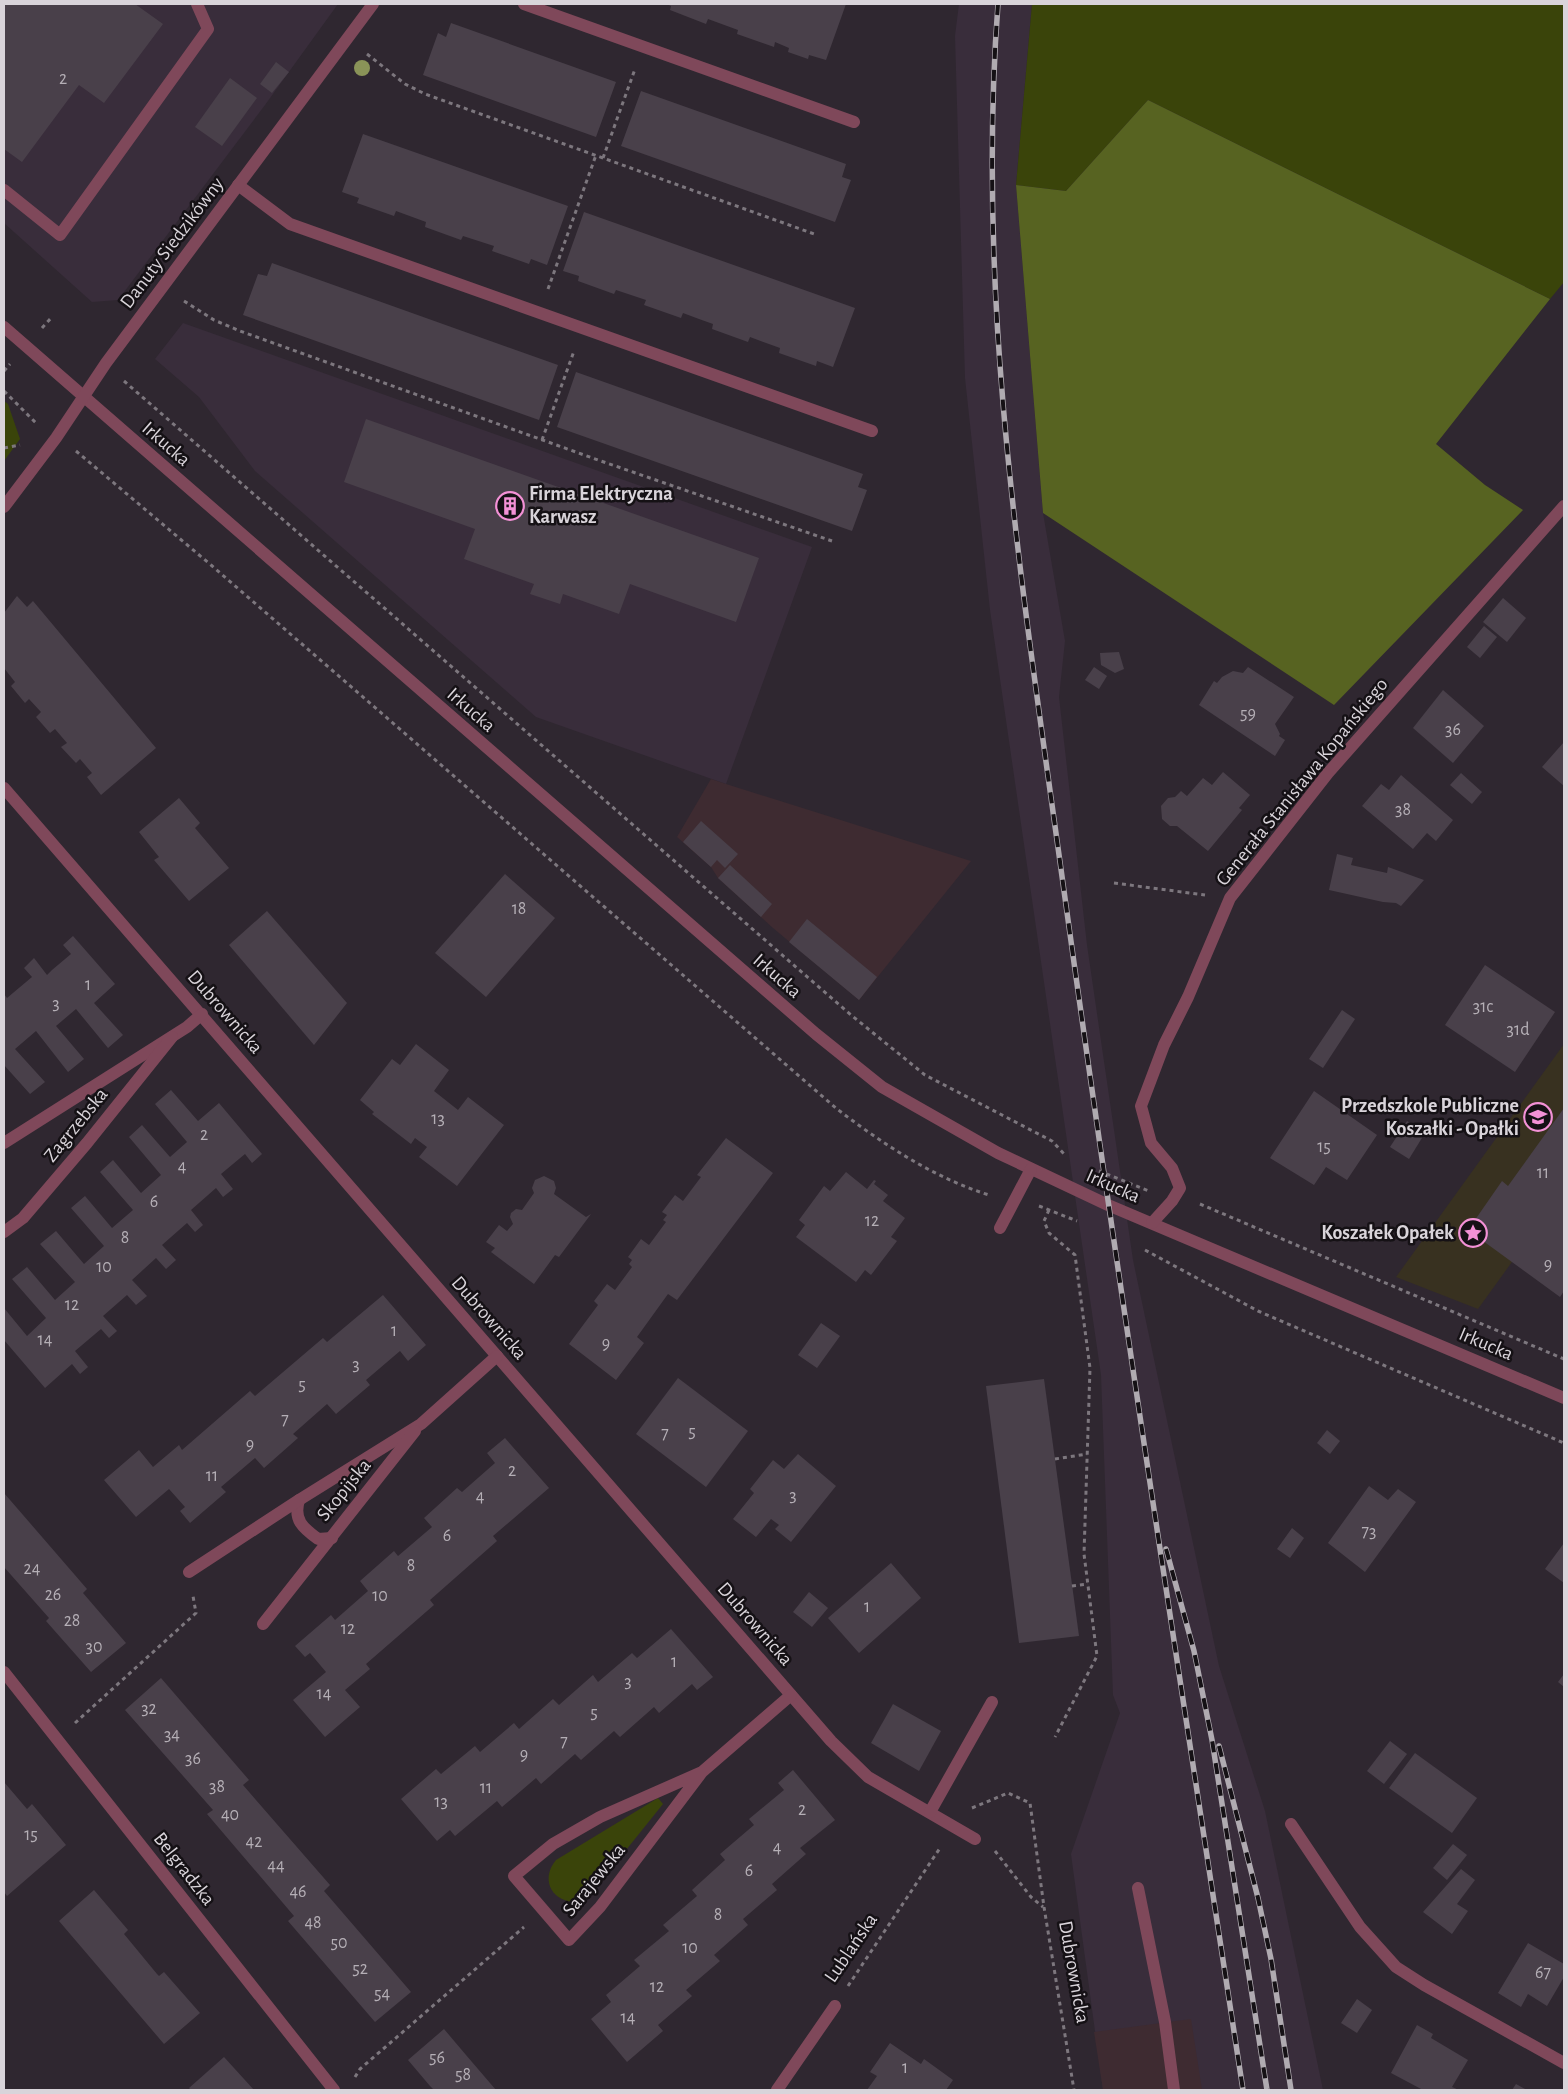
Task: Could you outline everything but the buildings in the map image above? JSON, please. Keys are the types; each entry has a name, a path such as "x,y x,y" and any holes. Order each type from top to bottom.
{"street":[{"path":"4,190 60,235 208,29 197,4"},
{"name":"Danuty Siedzikówny","path":"4,507 40,459 106,363 373,4"},
{"path":"524,4 854,122"},
{"path":"238,186 290,224 872,431"},
{"name":"Irkucka","path":"4,327 816,1034 882,1087 998,1153 1031,1169 1152,1223 1564,1398"},
{"name":"Generała Stanisława Kopańskiego","path":"1172,1201 1180,1188 1172,1168 1151,1143 1141,1106 1164,1045 1188,997 1230,898 1328,773 1564,506"},
{"name":"Dubrownicka","path":"4,788 831,1741 868,1777 976,1839"},
{"name":"Zagrzebska","path":"4,1143 172,1037 202,1014"},
{"name":"Zagrzebska","path":"4,1232 23,1218 87,1144 172,1037"},
{"path":"1000,1228 1031,1169"},
{"path":"1152,1223 1172,1201"},
{"name":"Skopijska","path":"421,1424 332,1538 318,1540 304,1530 296,1511 299,1500 421,1424 497,1356"},
{"path":"190,1572 299,1500"},
{"path":"263,1624 332,1538"},
{"name":"Belgradzka","path":"4,1672 334,2090"},
{"name":"Sarajewska","path":"702,1772 600,1817 553,1844 514,1876 569,1940 600,1907 702,1772 791,1695"},
{"path":"930,1812 992,1702"},
{"path":"1291,1824 1360,1927 1396,1967 1424,1985 1564,2063"},
{"path":"1138,1888 1165,2022 1174,2090"},
{"name":"Lublańska","path":"777,2090 835,2006"}],"path":[{"path":"603,158 643,47"},
{"path":"363,50 404,84 425,94 818,235"},
{"path":"539,313 596,155"},
{"path":"179,298 214,320 240,331 542,440 832,541"},
{"path":"40,330 52,317"},
{"path":"542,440 582,328"},
{"path":"4,371 11,363"},
{"path":"106,363 165,418 487,696 851,1015 924,1075 1052,1141 1068,1158"},
{"path":"4,391 41,427"},
{"path":"4,448 23,444"},
{"path":"73,449 212,565 837,1109 873,1137 920,1164 976,1191 993,1196"},
{"path":"1114,883 1230,898"},
{"path":"1094,1169 1172,1201 1198,1203 1564,1359"},
{"path":"1037,1205 1083,1223"},
{"path":"1049,1210 1044,1221 1049,1233 1075,1254 1090,1368 1084,1554 1097,1656 1055,1737"},
{"path":"1139,1248 1258,1311 1564,1443"},
{"path":"1055,1459 1087,1454"},
{"path":"58,1739 196,1612 190,1572"},
{"path":"1072,1586 1088,1584"},
{"path":"930,1812 968,1812 1008,1793 1030,1802 1044,1907"},
{"name":"Lublańska","path":"835,2006 954,1826"},
{"name":"Dubrownicka","path":"993,1849 1031,1897 1044,1907 1074,2090"},
{"path":"351,2083 360,2068 543,1911"}],"shaded area":[{"path":"4,4 338,4 265,105 118,300 92,302 4,223"},
{"path":"959,4 1032,4 1016,185 1043,513 1065,641 1059,697 1087,945 1133,1260 1219,1666 1265,1811 1323,2090 1103,2090 1071,1854 1120,1713 1113,1695 1101,1375 990,610 965,378 955,36"},
{"path":"183,323 812,547 726,784 536,717 255,471 199,397 155,359"},
{"path":"711,779 971,861 859,1000 773,928 718,878 711,867 677,837"},
{"name":"Przedszkole Publiczne Koszałki - Opałki","path":"1564,1044 1564,1190 1478,1309 1396,1277"},
{"path":"1191,2019 1202,2090 1103,2090 1094,2032"}],"green space":[{"path":"1032,4 1564,4 1564,282 1550,299 1148,100 1066,191 1016,185"},
{"path":"1148,100 1550,299 1436,444 1485,485 1523,510 1334,705 1043,513 1016,185 1066,191"},
{"path":"4,401 8,404 20,439 4,461"},
{"path":"658,1798 663,1804 589,1896 572,1902 558,1897 553,1892 550,1887 549,1874 556,1860"}],"railway":[{"path":"998,4 993,117 993,229 998,341 1020,564 1049,786 1107,1196 1243,2090"},
{"path":"1166,1549 1194,1651 1212,1740 1267,2090"},
{"path":"1219,1746 1258,1898 1271,1959 1291,2090"}],"place":[{"name":"Firma Elektryczna Karwasz","path":"510,506"},
{"name":"Przedszkole Publiczne Koszałki - Opałki","path":"1538,1117"},
{"name":"Koszałek Opałek","path":"1473,1233"}]}
